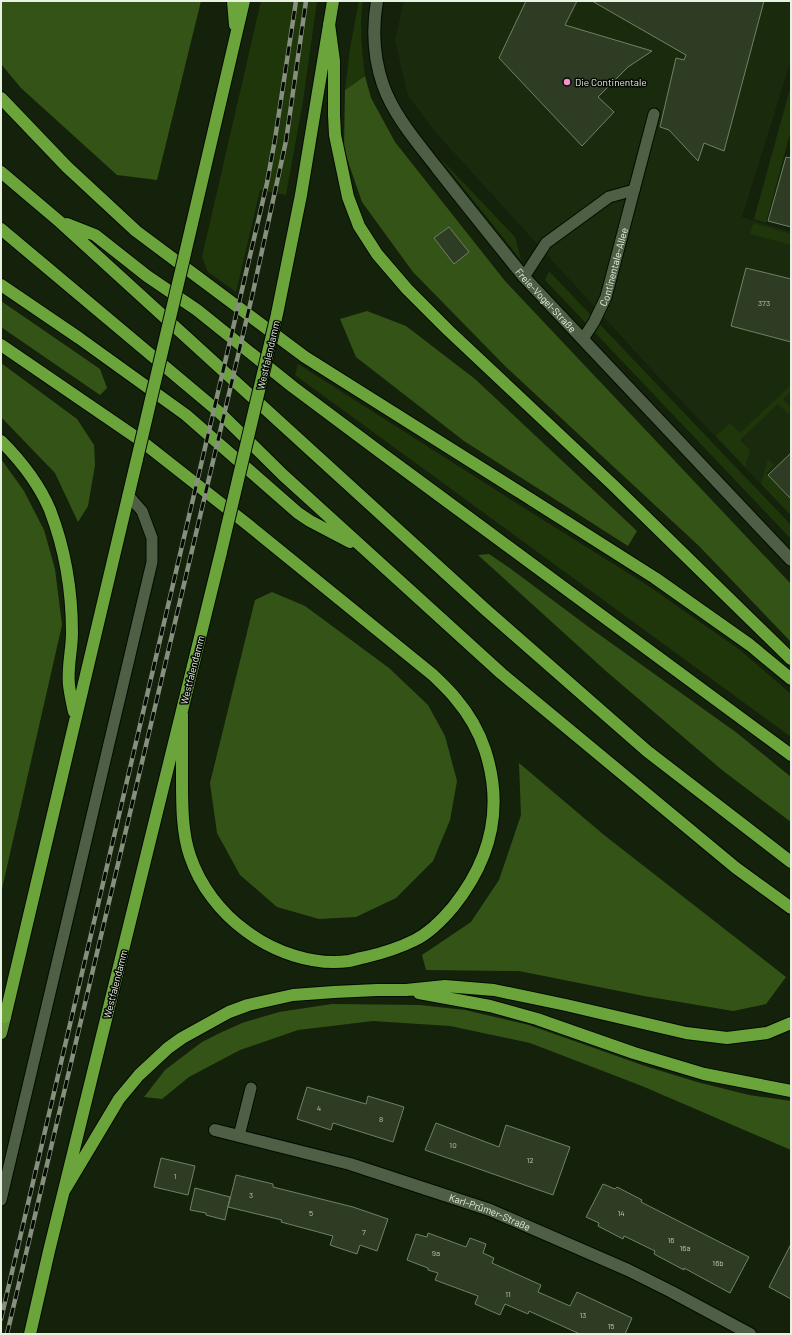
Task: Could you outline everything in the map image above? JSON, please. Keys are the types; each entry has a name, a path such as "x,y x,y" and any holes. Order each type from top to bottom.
{"highway":[{"path":"233,1 236,36"},
{"path":"5,1017 244,1"},
{"name":"Westfalendamm","path":"30,1334 182,714 281,296 318,100 333,1"},
{"path":"329,24 334,60 334,114 338,154 348,196 359,226 377,254 407,289 448,330 613,484 791,659"},
{"path":"1,98 67,167 136,231 305,357 521,492 654,578 750,645 791,679"},
{"path":"1,172 60,222 486,610 647,751 791,862"},
{"path":"60,222 95,235 147,276 197,310 293,387 791,755"},
{"path":"1,229 219,412 283,474 502,674 736,868 791,908"},
{"path":"1,285 79,338 186,415 304,517 366,550"},
{"path":"1,345 140,440 247,524 427,670 456,698 472,722 485,749 492,781 494,816 487,846 478,871 464,893 443,919 416,939 386,952 347,961 315,961 285,953 257,940 236,924 217,905 203,885 189,856 182,820 182,714"},
{"path":"1,441 16,456 34,482 50,510 60,543 68,573 72,633 69,684 75,717"},
{"path":"64,1191 108,1117 130,1085 149,1065 168,1048 197,1028 248,1005 293,995 377,990 406,990 445,986 494,990 686,1033 727,1038 767,1033 791,1023"},
{"path":"406,990 490,1006 538,1019 634,1053 704,1074 791,1091"}],"main road":[{"path":"1,1033 5,1017"}],"street":[{"name":"Freie-Vogel-Straße","path":"378,1 373,28 377,63 383,85 400,120 524,277 791,560"},
{"name":"Karl-Prümer-Straße","path":"215,1130 350,1164 490,1210 628,1270 750,1334"}],"lane":[{"name":"Continentale-Allee","path":"583,339 594,322 606,297 654,114"},
{"path":"524,277 546,243 609,197 634,190"},
{"path":"1,1200 152,562 152,538 150,531 142,511 128,495"},
{"path":"239,1136 251,1088"}],"shaded area":[{"path":"261,1 317,1 303,101 286,195 260,190 236,292 208,272 202,257"},
{"path":"359,1 363,1 361,29 365,76 345,90 350,48"},
{"path":"404,1 791,1 791,60 742,217 791,232 791,516 653,371 437,134 408,96 395,40"},
{"path":"791,85 791,130 766,223 754,219"},
{"path":"437,155 515,237 521,260"},
{"path":"753,223 791,234 791,245 750,234"},
{"path":"549,271 791,525 791,539 545,280"},
{"path":"298,364 647,585 740,650 791,694 791,737 295,375"},
{"path":"791,385 791,391 783,399 791,407 791,411 788,414 778,404 740,440 750,450 745,467 716,436 730,423 740,433"},
{"path":"768,459 774,465 766,473 791,500 791,515 761,484"}],"green space":[{"path":"1,1 201,1 157,180 117,175 21,88 1,64"},
{"path":"365,76 371,98 395,142 505,281 791,584 791,642 699,546 506,367 413,272 362,202 344,150 345,90"},
{"path":"1,301 100,369 107,388 100,395 1,327"},
{"path":"367,311 406,326 475,379 637,531 628,546 464,441 356,357 340,319"},
{"path":"1,363 77,419 94,445 95,465 88,506 78,522 55,473 1,417"},
{"path":"1,459 24,491 44,530 55,569 62,625 1,893"},
{"path":"489,554 737,733 791,777 791,822 722,770 607,672 478,555"},
{"path":"272,592 305,606 389,668 428,705 445,736 457,781 450,820 433,861 396,898 356,917 319,919 277,907 240,875 217,833 210,783 255,600"},
{"path":"519,763 604,835 786,977 766,1004 733,1011 644,996 519,971 426,970 422,955 471,922 499,880 521,815"},
{"path":"332,1004 420,1005 465,1010 529,1025 645,1066 697,1082 749,1095 791,1101 791,1150 642,1086 530,1043 450,1026 373,1021 298,1030 240,1050 189,1077 162,1099 144,1097 165,1070 202,1042 222,1032 242,1023 279,1012"}],"building":[{"path":"526,1 577,1 565,25 652,51 628,67 598,97 614,112 582,146 499,58"},
{"path":"592,1 764,1 724,151 704,143 698,161 669,130 660,127 676,58 684,60 686,55"},
{"path":"786,157 791,158 791,227 768,221"},
{"path":"449,227 469,252 454,264 434,238"},
{"path":"746,268 791,279 791,342 731,326"},
{"path":"791,453 791,499 768,475"},
{"path":"307,1087 366,1104 368,1096 404,1107 393,1142 333,1123 331,1130 297,1119"},
{"path":"436,1123 499,1147 506,1125 570,1147 553,1195 425,1150"},
{"path":"161,1158 195,1166 188,1195 154,1187"},
{"path":"236,1175 273,1184 273,1187 353,1207 388,1219 377,1251 360,1245 357,1254 330,1245 333,1236 281,1222 282,1220 228,1207"},
{"path":"603,1184 615,1189 617,1187 642,1200 641,1202 749,1257 730,1293 684,1268 684,1270 654,1254 655,1251 624,1236 623,1239 598,1226 599,1223 586,1217"},
{"path":"195,1188 230,1197 225,1220 206,1215 206,1213 190,1210"},
{"path":"428,1233 466,1247 470,1238 486,1244 483,1253 494,1258 492,1263 541,1285 538,1292 570,1306 577,1292 632,1318 625,1334 580,1334 529,1311 528,1314 505,1304 500,1315 475,1304 478,1296 435,1280 438,1273 407,1260 416,1234 427,1237"},
{"path":"791,1244 791,1299 769,1287"}],"railway":[{"path":"1,1319 267,183 296,1"},
{"path":"7,1334 253,292 286,141 306,1"}],"place":[{"name":"Die Continentale","path":"567,82"}]}
